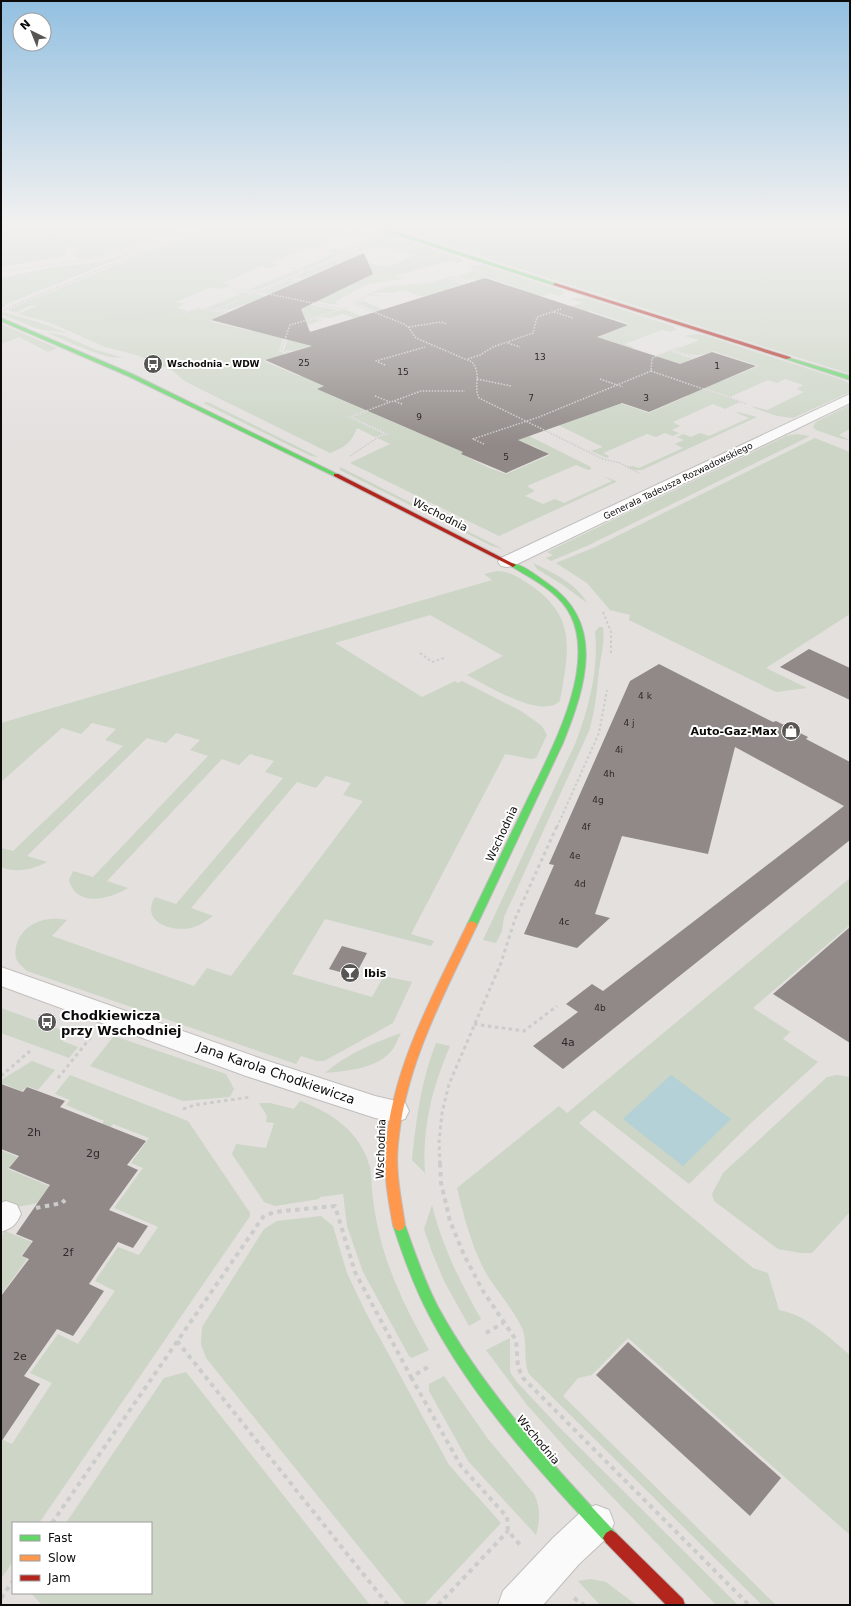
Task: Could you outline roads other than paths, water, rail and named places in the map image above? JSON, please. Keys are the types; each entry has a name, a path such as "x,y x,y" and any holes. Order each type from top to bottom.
{"street":[{"path":"596,297 850,378"},
{"name":"Wschodnia","path":"1,319 73,348 187,402 507,562 553,589 572,609 582,638 582,651 579,678 568,722 414,1048 399,1090 395,1111 391,1157 393,1197 398,1223 422,1288 449,1338 489,1398 527,1446 596,1523 677,1605"},
{"name":"Generała Tadeusza Rozwadowskiego","path":"507,562 850,398"},
{"name":"Jana Karola Chodkiewicza","path":"1,976 256,1068 375,1107 395,1111"},
{"path":"517,1605 566,1552 596,1523"}],"water":[{"path":"671,1075 731,1119 683,1166 623,1119"}],"railway":[{"path":"1,311 34,297"}],"place":[{"name":"Wschodnia - WDW","path":"153,364"},
{"name":"Auto-Gaz-Max","path":"791,731"},
{"name":"Ibis","path":"350,973"},
{"name":"Chodkiewicza przy Wschodniej","path":"47,1022"}]}
